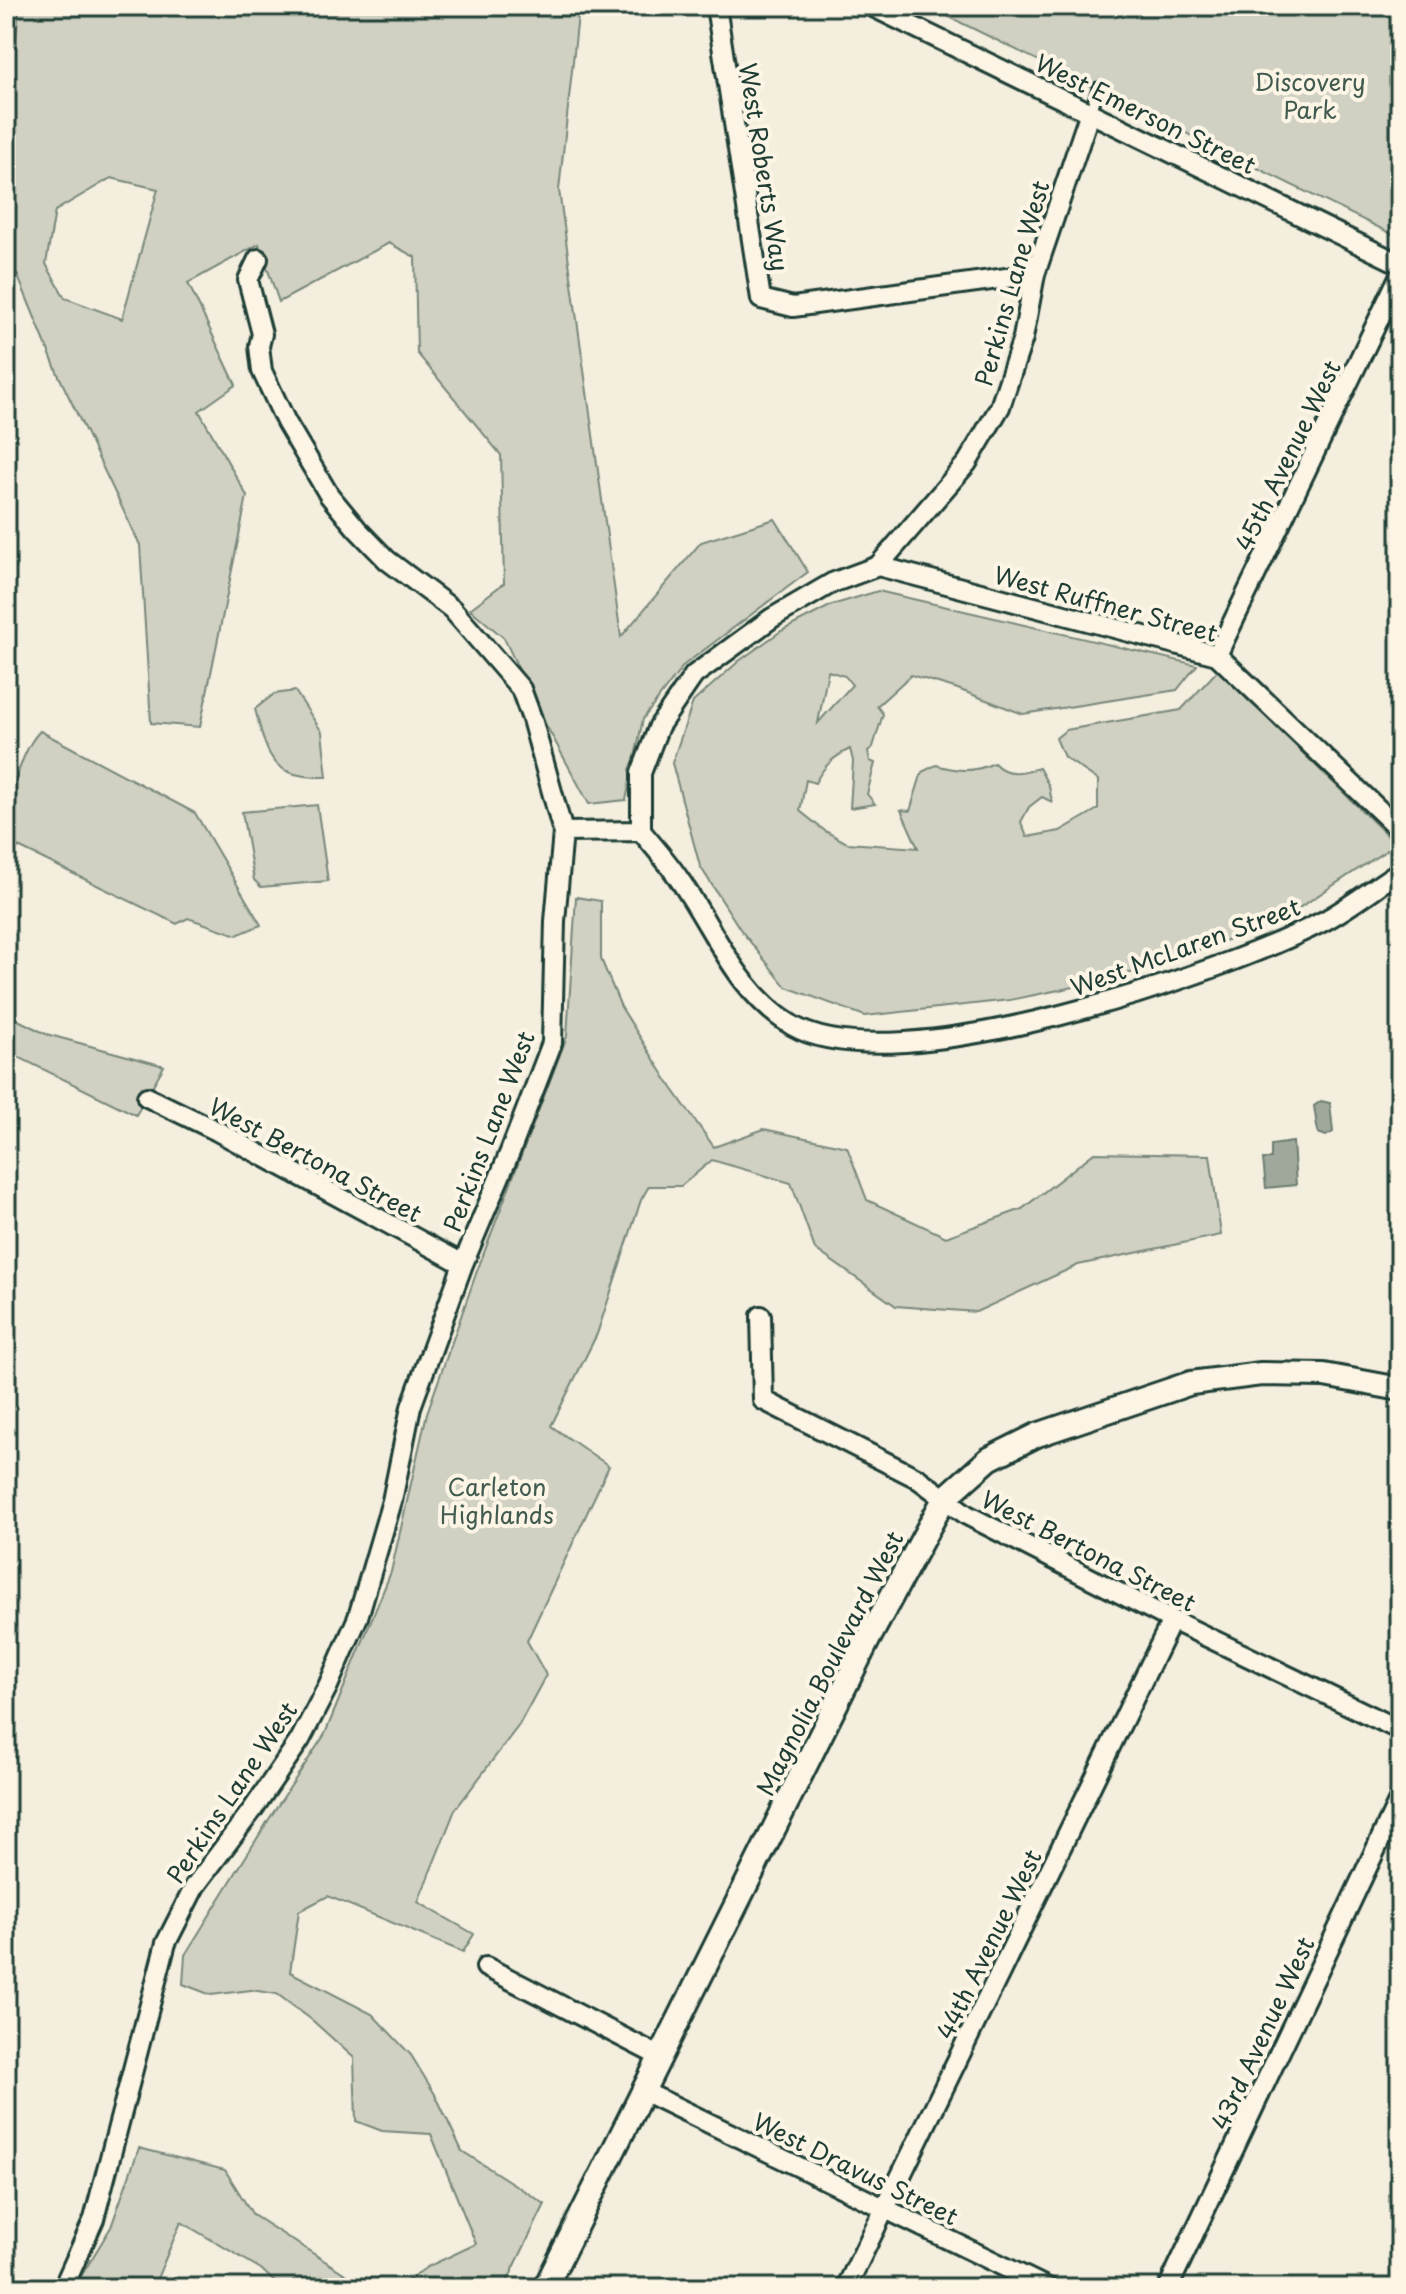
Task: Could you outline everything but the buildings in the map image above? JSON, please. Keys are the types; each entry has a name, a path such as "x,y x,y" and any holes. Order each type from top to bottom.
{"street":[{"name":"West Roberts Way","path":"716,6 761,299 793,307 1035,274"},
{"name":"West Emerson Street","path":"871,6 1400,264"},
{"name":"Perkins Lane West","path":"641,831 641,773 659,726 694,675 772,618 832,583 878,566 967,463 1000,407 1023,338 1035,274 1090,112"},
{"path":"258,259 248,280 262,334 259,346 262,371 286,422 329,495 387,560 452,609 521,689 563,832 641,831"},
{"name":"45th Avenue West","path":"1217,655 1400,275"},
{"name":"West Ruffner Street","path":"878,566 1217,655 1400,830"},
{"name":"West McLaren Street","path":"641,831 678,877 731,966 762,1002 794,1026 834,1041 892,1042 950,1038 1085,1010 1192,974 1297,933 1325,920 1400,871"},
{"name":"Perkins Lane West","path":"63,2288 94,2219 166,1943 195,1886 300,1740 358,1617 392,1501 411,1407 463,1264 552,1043 555,921 563,832"},
{"name":"West Bertona Street","path":"147,1097 217,1131 463,1264"},
{"name":"West Bertona Street","path":"761,1316 763,1400 917,1478 967,1515 1172,1620 1400,1730"},
{"name":"Magnolia Boulevard West","path":"545,2288 868,1640 944,1499 989,1459 1037,1435 1191,1383 1261,1374 1324,1375 1400,1389"},
{"name":"44th Avenue West","path":"846,2288 1172,1620"},
{"name":"43rd Avenue West","path":"1168,2288 1400,1798"},
{"path":"486,1967 661,2057"},
{"name":"West Dravus Street","path":"643,2091 1048,2288"}],"lane":[{"path":"1090,112 1098,88"}],"green space":[{"path":"19,6 579,6 559,190 621,637 701,542 775,519 808,572 684,665 643,719 626,800 589,804 539,712 504,638 470,609 504,583 501,455 417,353 415,257 389,243 279,302 259,244 188,283 236,385 199,411 247,496 200,727 151,723 140,545 58,374 17,274 6,257 6,151","holes":["111,178 158,189 122,319 65,298 46,264 55,211"]},
{"name":"Discovery Park","path":"927,6 1400,6 1400,238"},
{"path":"878,591 1197,665 1177,690 1023,714 911,675 877,706 883,714 873,747 868,751 870,761 875,763 867,794 875,804 850,808 853,761 850,749 830,763 815,783 806,780 800,811 825,831 847,843 918,848 901,810 910,811 922,772 936,765 965,770 994,763 1004,770 1015,772 1039,768 1049,786 1052,802 1042,797 1029,807 1021,822 1027,837 1060,831 1098,809 1098,780 1064,757 1056,738 1066,730 1181,710 1218,670 1396,844 1276,923 1113,979 1010,1000 865,1016 786,987 740,929 700,866 672,763 693,702 739,661 781,631 832,605","holes":["828,671 845,676 852,685 818,723"]},
{"path":"295,691 322,732 327,777 294,774 283,769 275,762 264,740 255,709 274,694"},
{"path":"40,731 195,813 261,925 237,935 188,918 177,924 6,841 15,783 26,753"},
{"path":"317,805 328,881 261,887 254,880 242,812"},
{"name":"Carleton Highlands","path":"576,897 601,901 601,959 621,1007 714,1147 764,1129 847,1147 867,1200 946,1237 1022,1209 1094,1153 1210,1155 1221,1235 1078,1265 976,1312 896,1306 815,1249 791,1183 712,1160 681,1186 649,1186 641,1200 597,1334 551,1426 609,1466 527,1641 546,1675 519,1725 455,1810 418,1902 474,1934 463,1952 328,1896 299,1911 290,1972 372,2014 411,2055 436,2096 462,2151 545,2204 504,2288 397,2288 427,2267 476,2244 431,2134 382,2131 356,2121 354,2058 277,1994 251,1990 211,1995 183,1984 185,1955 325,1734 391,1572 427,1413 477,1271 567,1036"},
{"path":"6,1014 46,1034 164,1066 136,1115 6,1051"},
{"path":"139,2148 225,2170 253,2215 367,2288 281,2288 261,2269 181,2222 153,2288 74,2288 111,2227"}],"shaded area":[{"path":"1321,1101 1330,1103 1333,1132 1326,1136 1318,1133 1314,1106"},
{"path":"1293,1142 1296,1185 1266,1188 1263,1159 1271,1159 1271,1145"}]}
